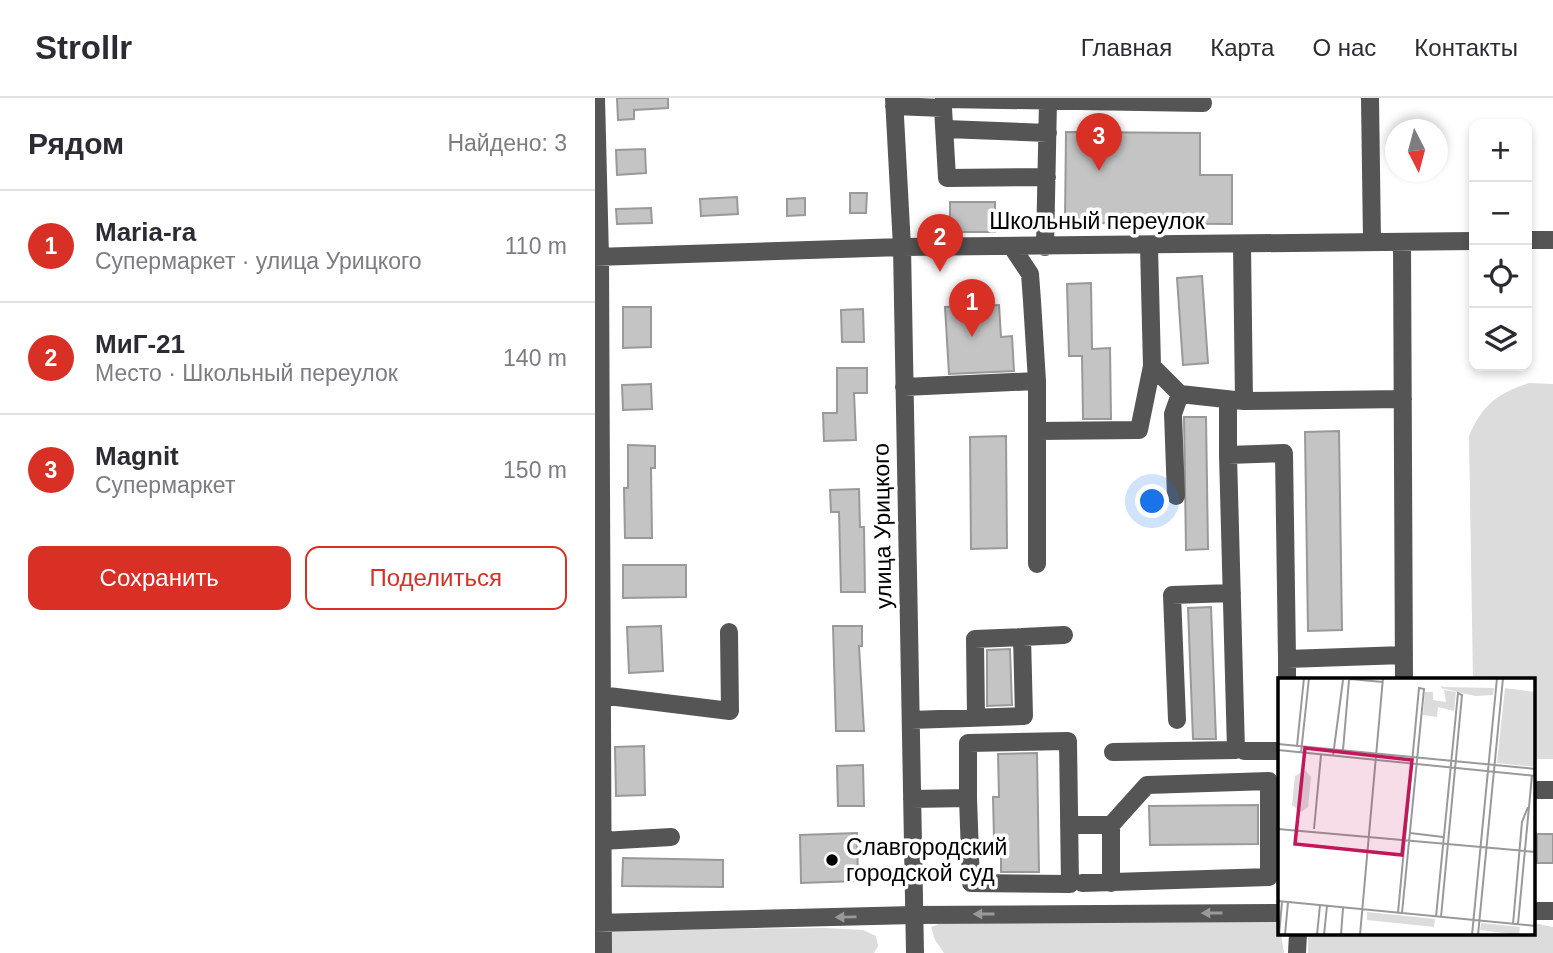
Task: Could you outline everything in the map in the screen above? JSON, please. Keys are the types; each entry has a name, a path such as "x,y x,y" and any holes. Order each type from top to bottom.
{"street":[{"path":"596,98 602,841 599,923 603,953"},
{"path":"1370,98 1372,242"},
{"path":"1047,177 947,178 944,99 1203,103"},
{"path":"1045,247 1048,101"},
{"path":"894,102 943,108"},
{"name":"улица Урицкого","path":"894,102 902,247 915,953"},
{"path":"946,129 1048,133"},
{"path":"1532,240 1553,240"},
{"name":"Школьный переулок","path":"598,257 902,247 1469,241"},
{"path":"1402,242 1404,678"},
{"path":"1113,752 1236,750 1229,455 1236,401 1243,245"},
{"path":"1037,431 1139,430 1152,366 1149,246"},
{"path":"1013,247 1030,274 1037,381 1037,564"},
{"path":"1152,366 1180,394 1236,401 1403,399"},
{"path":"904,387 1037,381"},
{"path":"1176,496 1173,414 1180,394"},
{"path":"1229,455 1284,453 1287,678"},
{"path":"1177,720 1172,595 1232,593"},
{"path":"600,695 730,711 729,632"},
{"path":"976,718 975,639 1064,635"},
{"path":"911,720 1024,716 1022,637"},
{"path":"1287,659 1404,655"},
{"path":"1068,741 1070,884 971,883 968,798 968,743 1068,741"},
{"path":"1244,751 1278,751"},
{"path":"1081,883 1111,883 1269,877 1269,781 1147,785 1111,825 1111,883"},
{"path":"1535,790 1553,790"},
{"path":"912,799 968,798"},
{"path":"1069,825 1111,825"},
{"path":"602,841 671,837"},
{"path":"1535,911 1553,911"},
{"path":"599,923 914,915 1278,912"}],"shaded area":[{"path":"1529,383 1553,384 1553,759 1535,759 1535,678 1473,678 1469,436 1486,408 1508,391"},
{"path":"946,921 1278,922 1278,936 1281,936 1284,953 944,953 935,940 931,927"},
{"path":"1535,923 1553,927 1553,953 1308,953 1308,936 1535,936"},
{"path":"610,930 863,930 876,936 878,946 874,953 611,953"}],"building":[{"path":"617,98 668,98 668,108 634,110 634,119 618,120"},
{"path":"1066,132 1200,133 1200,175 1232,175 1232,224 1065,223"},
{"path":"645,149 646,173 617,175 616,150"},
{"path":"850,193 867,193 866,213 850,213"},
{"path":"737,197 738,214 701,216 700,199"},
{"path":"805,198 805,215 787,216 787,199"},
{"path":"950,202 995,202 995,232 950,232"},
{"path":"651,208 652,223 617,224 616,209"},
{"path":"1202,276 1208,363 1183,365 1177,278"},
{"path":"1091,283 1092,349 1110,348 1111,419 1083,419 1082,356 1069,356 1067,284"},
{"path":"999,305 1001,337 1012,336 1014,371 949,374 945,307"},
{"path":"623,307 651,307 651,347 623,348"},
{"path":"863,309 864,342 842,342 841,310"},
{"path":"837,368 867,368 867,393 854,393 856,440 824,441 823,413 837,413"},
{"path":"651,384 652,409 623,410 622,385"},
{"path":"1184,417 1206,417 1208,549 1186,550"},
{"path":"1339,431 1342,630 1308,631 1305,432"},
{"path":"1006,436 1007,548 971,549 970,437"},
{"path":"628,445 655,446 655,468 651,468 652,538 625,538 624,488 628,488"},
{"path":"859,489 860,527 864,527 865,592 841,592 839,512 831,512 830,490"},
{"path":"623,565 686,565 686,597 623,598"},
{"path":"1211,607 1216,739 1193,739 1188,608"},
{"path":"661,626 663,671 629,673 627,627"},
{"path":"833,626 862,626 862,646 859,646 864,731 836,731"},
{"path":"1010,649 1012,705 987,706 987,650"},
{"path":"644,746 645,795 616,796 615,747"},
{"path":"1037,753 1039,872 1001,872 1001,838 994,838 993,797 999,797 998,754"},
{"path":"863,765 864,806 838,806 837,766"},
{"path":"1258,805 1258,844 1150,845 1149,806"},
{"path":"857,833 858,881 801,883 800,835"},
{"path":"1537,834 1553,834 1553,863 1537,863"},
{"path":"623,858 723,860 723,887 622,886"}],"place":[{"name":"Magnit","path":"1099,171"},
{"name":"МиГ-21","path":"940,272"},
{"name":"Maria-ra","path":"972,337"},
{"name":"Славгородский городской суд","path":"832,860"}]}
